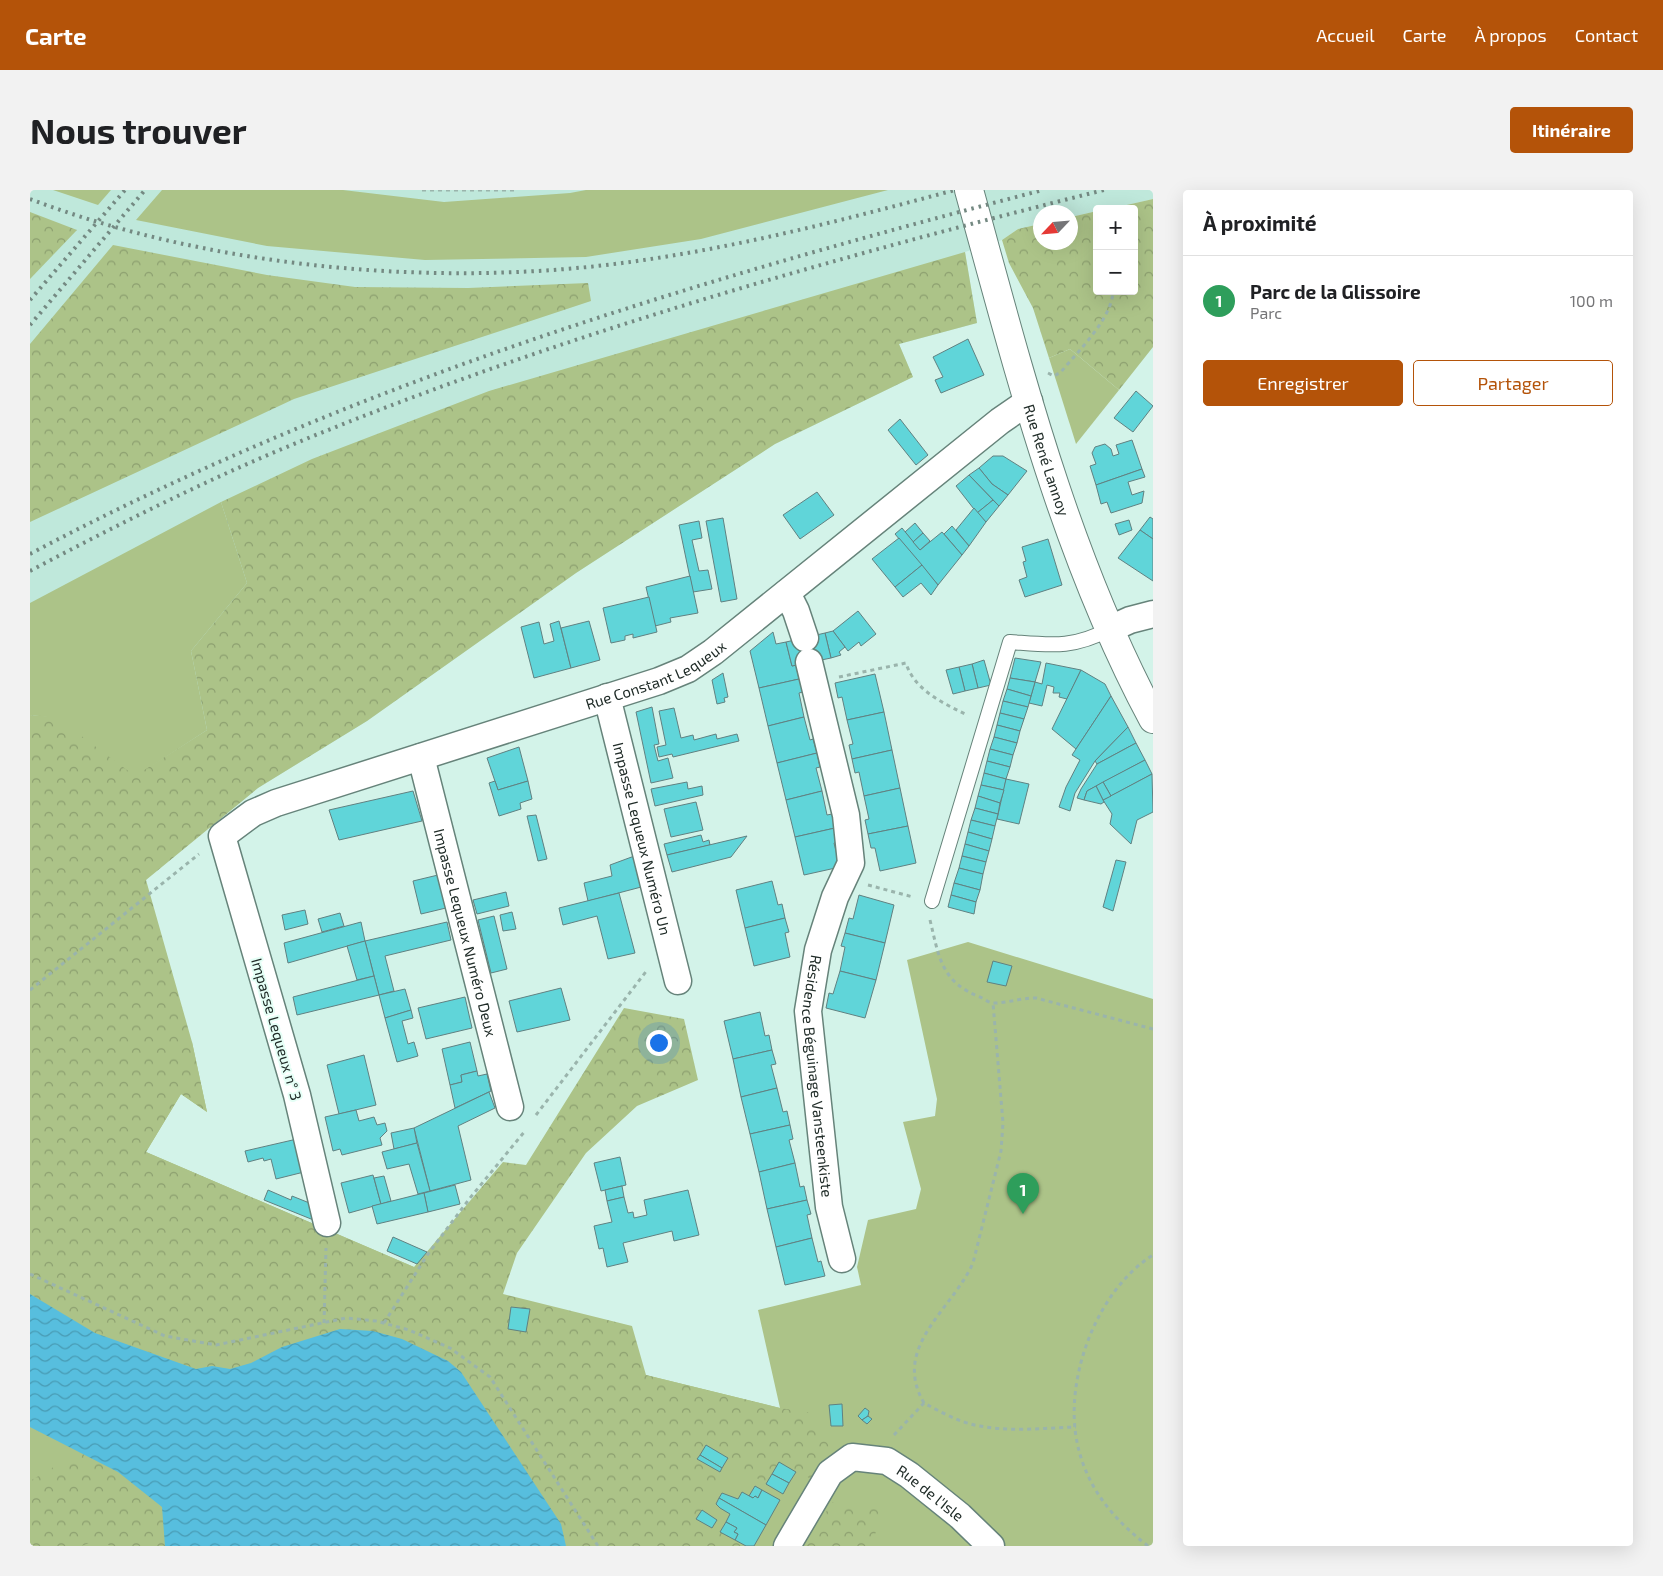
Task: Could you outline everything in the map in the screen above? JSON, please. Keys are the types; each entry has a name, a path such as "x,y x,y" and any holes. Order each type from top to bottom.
{"street":[{"name":"Rue René Lannoy","path":"969,190 1048,470 1072,538 1110,629 1153,719"},
{"name":"Rue Constant Lequeux","path":"222,836 253,814 276,804 659,681 688,669 713,652 1000,421 1029,401"},
{"name":"Résidence Béguinage Vansteenkiste","path":"787,593 796,611 810,661 846,815 851,863 835,897 818,950 808,1011 829,1207 842,1259"},
{"path":"1110,629 1130,620 1153,614"},
{"name":"Impasse Lequeux Numéro Un","path":"607,697 678,981"},
{"name":"Impasse Lequeux Numéro Deux","path":"421,757 510,1107"},
{"name":"Impasse Lequeux n° 3","path":"222,836 296,1095 327,1222"},
{"name":"Rue de l'Isle","path":"787,1546 830,1473 852,1457 887,1461 902,1470 960,1516 991,1546"}],"lane":[{"path":"932,902 1010,642 1064,645 1088,640 1110,629"}],"path":[{"path":"422,190 516,190"},
{"path":"1018,366 1032,363 1054,376 1061,372 1104,319 1112,295"},
{"path":"810,661 906,663 910,677 940,701 986,724"},
{"path":"30,990 222,836"},
{"path":"844,879 932,902 929,918 939,957 949,976 963,991 992,1003 1019,998 1036,998 1153,1029"},
{"path":"992,1003 1002,1123 1000,1151 973,1263 967,1278 920,1343 912,1369 915,1388 924,1403 948,1416 978,1426 1007,1429 1076,1427"},
{"path":"324,1323 327,1222"},
{"path":"1148,1546 1123,1527 1100,1499 1085,1467 1077,1441 1076,1394 1083,1357 1098,1315 1117,1288 1142,1262 1153,1255"},
{"path":"30,1274 165,1336 216,1345 346,1318 376,1321 409,1330 450,1348 490,1377 598,1546"},
{"path":"892,1437 924,1403"}],"shaded area":[{"path":"30,190 1153,190 1153,199 1127,205 1093,205 1093,212 1078,215 1078,205 1033,205 1033,226 1018,229 1002,240 965,252 977,323 899,344 913,377 775,444 576,573 367,721 258,788 30,971"}],"green space":[{"path":"53,190 111,190 98,205"},
{"path":"162,190 343,190 444,202 570,193 586,190 888,190 701,239 586,257 425,260 267,246 136,220"},
{"path":"1153,199 1153,347 1119,390 1070,349 1049,358 1033,308 1009,263 1002,240 1018,229 1033,226 1033,250 1078,250 1078,215 1093,212 1093,295 1138,295 1138,205 1127,205"},
{"path":"30,212 77,230 30,279"},
{"path":"113,245 267,275 355,287 468,288 588,283 591,301 294,399 30,522 30,344"},
{"path":"965,252 977,323 899,344 913,377 775,444 576,573 367,721 258,788 146,880 192,1042 207,1112 181,1094 146,1152 414,1267 503,1162 526,1165 624,1008 684,1019 698,1080 637,1106 586,1153 517,1253 503,1294 632,1326 646,1375 780,1408 812,1413 835,1454 813,1480 779,1462 766,1484 706,1445 698,1459 720,1472 697,1519 746,1546 566,1546 561,1524 282,1347 251,1363 230,1370 212,1366 196,1369 95,1333 30,1294 30,715 56,717 135,776 207,730 191,651 247,583 221,502 312,459 489,391"},
{"path":"1070,349 1119,390 1076,444 1049,358"},
{"path":"221,502 247,583 191,651 207,730 135,777 56,718 30,715 30,603"},
{"path":"968,942 1153,999 1153,1546 30,1546 30,971 192,1042 207,1112 181,1094 146,1152 414,1267 381,1310 780,1408 758,1310 861,1285 857,1267 868,1220 916,1209 921,1189 903,1122 935,1116 937,1099 907,960"},
{"path":"79,1452 118,1472 162,1507 165,1546 110,1546 101,1539 81,1546 30,1546 30,1481"},
{"path":"833,1502 880,1510 873,1546 802,1546"}],"water":[{"path":"30,1294 95,1333 196,1369 212,1366 230,1369 251,1363 282,1347 340,1329 373,1331 402,1339 448,1361 461,1372 561,1524 566,1546 165,1546 162,1507 118,1472 30,1427"}],"building":[{"path":"968,339 984,375 941,393 935,380 943,377 933,357"},
{"path":"1136,391 1153,406 1133,432 1114,418"},
{"path":"900,419 928,455 916,465 888,430"},
{"path":"1132,440 1142,469 1096,485 1090,466 1096,464 1092,453 1095,447 1105,444 1111,449 1113,456 1119,454 1116,445"},
{"path":"993,456 1003,456 1027,471 1008,495 992,484 979,468"},
{"path":"979,468 992,484 1008,495 999,506 969,475"},
{"path":"1142,469 1145,477 1128,482 1132,495 1144,491 1142,503 1111,513 1107,502 1101,504 1096,485"},
{"path":"969,475 993,500 977,513 956,486"},
{"path":"817,492 834,515 800,539 783,515"},
{"path":"993,500 999,506 986,522 977,513"},
{"path":"974,508 986,522 969,546 956,530"},
{"path":"1150,517 1153,519 1153,539 1140,530"},
{"path":"723,518 737,599 721,602 706,521"},
{"path":"1129,520 1132,530 1119,535 1115,524"},
{"path":"699,521 702,538 692,540 699,571 708,570 712,589 693,592 679,525"},
{"path":"915,523 923,533 913,542 905,532"},
{"path":"952,526 969,546 962,555 944,534"},
{"path":"902,528 920,550 942,532 962,555 938,585 895,534"},
{"path":"1140,530 1153,539 1153,581 1118,558"},
{"path":"923,533 930,541 920,550 913,542"},
{"path":"899,538 922,565 895,587 872,559"},
{"path":"1048,539 1062,585 1025,597 1019,580 1027,577 1023,562 1026,561 1022,547"},
{"path":"922,565 938,585 931,595 921,583 903,597 895,587"},
{"path":"690,576 698,613 670,618 671,622 655,626 646,587"},
{"path":"649,597 657,632 633,638 633,634 625,636 625,640 611,643 603,608"},
{"path":"858,611 876,634 861,646 859,642 848,651 833,631"},
{"path":"559,621 571,668 534,678 521,627 539,622 544,644 554,641 550,624"},
{"path":"589,621 600,660 571,668 561,628"},
{"path":"833,631 845,647 839,652 841,655 831,658 825,633"},
{"path":"773,632 776,644 786,642 792,666 796,665 799,679 759,688 750,651"},
{"path":"825,633 831,658 792,666 786,642"},
{"path":"1015,658 1041,662 1035,682 1010,678"},
{"path":"984,660 991,685 978,688 972,664"},
{"path":"1046,663 1081,670 1067,699 1059,697 1060,693 1053,693 1054,687 1047,685 1042,706 1029,703 1035,682 1042,684"},
{"path":"972,664 978,688 965,691 959,667"},
{"path":"959,667 965,691 953,694 946,670"},
{"path":"1081,670 1105,684 1111,696 1076,749 1052,729"},
{"path":"723,673 728,697 724,698 725,702 717,704 712,680"},
{"path":"875,674 884,712 847,720 842,697 838,698 835,683"},
{"path":"1010,678 1035,682 1031,696 1007,689"},
{"path":"799,679 803,692 799,693 804,717 768,726 759,688"},
{"path":"1007,689 1031,696 1028,707 1003,701"},
{"path":"1111,696 1128,727 1095,761 1075,793 1070,811 1059,807 1066,787 1080,760 1072,755"},
{"path":"1003,701 1028,707 1024,719 1000,713"},
{"path":"652,707 659,744 654,745 658,761 668,758 673,778 651,783 636,712"},
{"path":"674,708 681,738 693,735 694,740 716,734 717,739 737,734 739,741 673,757 672,754 659,757 657,747 666,745 659,711"},
{"path":"884,712 892,750 852,759 849,745 853,744 847,720"},
{"path":"1000,713 1024,719 1020,731 997,725"},
{"path":"804,717 810,740 813,739 817,753 777,763 768,726"},
{"path":"997,725 1020,731 1017,743 994,737"},
{"path":"1128,727 1136,743 1097,764 1095,761"},
{"path":"994,737 1017,743 1013,755 990,749"},
{"path":"1136,743 1145,760 1087,791 1084,800 1077,798 1097,764"},
{"path":"519,747 528,781 498,790 487,758"},
{"path":"990,749 1013,755 1010,767 987,761"},
{"path":"892,750 900,788 864,796 859,772 855,773 852,759"},
{"path":"817,753 820,767 816,768 822,791 786,800 777,763"},
{"path":"1145,760 1152,774 1111,796 1103,782"},
{"path":"987,761 1010,767 1006,779 984,773"},
{"path":"984,773 1006,779 1004,790 981,785"},
{"path":"1152,774 1153,812 1137,820 1131,844 1110,824 1112,814 1103,800"},
{"path":"1006,779 1029,784 1019,824 997,819"},
{"path":"495,781 498,790 528,781 532,799 520,803 521,809 499,816 489,783"},
{"path":"687,782 688,789 702,786 703,795 655,806 651,789"},
{"path":"1103,782 1111,796 1103,800 1096,786"},
{"path":"981,785 1004,790 1000,803 978,796"},
{"path":"1096,786 1104,802 1101,804 1084,800 1087,791"},
{"path":"900,788 908,826 868,834 865,820 869,819 864,796"},
{"path":"413,791 422,821 339,840 329,810"},
{"path":"822,791 827,815 832,814 835,828 795,837 786,800"},
{"path":"978,796 1000,803 998,814 975,808"},
{"path":"696,802 703,830 671,837 664,809"},
{"path":"975,808 998,814 995,826 971,820"},
{"path":"536,815 547,859 538,861 527,816"},
{"path":"971,820 995,826 992,839 968,832"},
{"path":"908,826 916,863 880,871 875,848 871,848 868,834"},
{"path":"835,828 838,842 834,843 840,867 804,875 795,837"},
{"path":"968,832 992,839 989,851 965,844"},
{"path":"701,835 703,842 709,840 710,845 667,855 664,844"},
{"path":"747,836 731,857 672,872 667,855"},
{"path":"965,844 989,851 986,862 962,856"},
{"path":"637,855 645,886 588,901 584,883 612,876 610,865"},
{"path":"962,856 986,862 983,874 959,868"},
{"path":"1116,860 1126,862 1113,911 1103,907"},
{"path":"959,868 983,874 980,890 954,883"},
{"path":"438,875 446,908 421,914 413,881"},
{"path":"772,881 778,905 782,904 785,918 745,928 736,890"},
{"path":"954,883 980,890 976,902 951,895"},
{"path":"506,892 509,906 477,914 473,900"},
{"path":"619,893 635,953 608,959 597,916 563,925 559,908"},
{"path":"859,895 894,905 885,943 845,933 849,918 853,919"},
{"path":"951,895 976,902 974,914 948,907"},
{"path":"305,910 308,924 285,930 282,915"},
{"path":"512,912 516,929 503,931 500,915"},
{"path":"340,913 344,926 322,932 318,919"},
{"path":"494,916 507,969 491,973 478,920"},
{"path":"785,918 789,932 785,933 790,957 754,966 745,928"},
{"path":"361,922 365,941 288,963 284,943"},
{"path":"447,922 451,940 385,956 394,991 379,995 365,941"},
{"path":"845,933 885,943 876,980 840,971 845,947 841,946"},
{"path":"365,941 374,976 357,980 347,946"},
{"path":"993,961 1012,966 1006,986 987,982"},
{"path":"840,971 876,980 865,1018 826,1008 829,993 833,994"},
{"path":"374,976 379,995 297,1015 293,997"},
{"path":"561,988 570,1020 517,1032 509,1001"},
{"path":"405,989 411,1010 385,1018 379,995"},
{"path":"465,997 472,1028 426,1039 418,1008"},
{"path":"411,1010 413,1018 402,1021 408,1044 414,1042 418,1056 397,1062 385,1018"},
{"path":"760,1012 765,1036 769,1035 772,1050 733,1059 724,1021"},
{"path":"470,1042 477,1071 461,1075 462,1082 450,1085 442,1049"},
{"path":"772,1050 776,1064 771,1065 777,1088 741,1097 733,1059"},
{"path":"364,1055 376,1105 339,1114 327,1065"},
{"path":"477,1071 478,1076 487,1074 491,1091 455,1108 450,1085 462,1082 461,1075"},
{"path":"777,1088 783,1112 787,1111 790,1125 750,1134 741,1097"},
{"path":"489,1092 495,1108 458,1126 471,1180 430,1191 414,1128"},
{"path":"356,1110 359,1121 374,1117 377,1125 385,1123 387,1131 380,1138 382,1145 342,1155 340,1149 333,1151 325,1117"},
{"path":"790,1125 793,1139 789,1140 795,1163 759,1172 750,1134"},
{"path":"414,1128 417,1143 394,1149 391,1133"},
{"path":"297,1139 304,1172 276,1179 271,1159 264,1161 263,1158 248,1162 245,1151"},
{"path":"417,1143 430,1191 418,1194 409,1164 387,1169 382,1152"},
{"path":"620,1157 626,1185 601,1191 594,1163"},
{"path":"795,1163 800,1187 804,1186 807,1200 767,1209 759,1172"},
{"path":"373,1175 381,1204 349,1213 341,1183"},
{"path":"384,1176 391,1201 381,1204 374,1178"},
{"path":"455,1185 460,1204 428,1212 424,1193"},
{"path":"622,1186 624,1197 607,1201 605,1190"},
{"path":"268,1190 291,1200 292,1196 312,1204 316,1221 264,1200"},
{"path":"688,1190 699,1235 674,1241 672,1231 623,1243 628,1262 607,1267 603,1248 599,1249 594,1226 612,1222 607,1201 624,1197 628,1213 633,1212 634,1218 647,1215 644,1200"},
{"path":"424,1193 428,1212 377,1224 372,1206"},
{"path":"807,1200 811,1214 807,1215 812,1238 776,1247 767,1209"},
{"path":"393,1237 427,1252 417,1264 387,1251"},
{"path":"812,1238 818,1262 821,1261 825,1276 785,1285 776,1247"},
{"path":"511,1307 530,1309 526,1332 508,1329"},
{"path":"842,1404 843,1426 831,1426 829,1405"},
{"path":"865,1408 869,1411 868,1416 862,1420 858,1416"},
{"path":"868,1416 872,1419 867,1424 862,1420"},
{"path":"706,1445 728,1458 722,1468 700,1455"},
{"path":"700,1455 722,1468 720,1472 697,1459"},
{"path":"779,1462 796,1472 789,1483 772,1474"},
{"path":"772,1474 789,1483 783,1494 766,1484"},
{"path":"755,1486 762,1490 758,1498 749,1496"},
{"path":"762,1490 780,1500 766,1525 719,1498 722,1493 738,1499 742,1492 753,1498 755,1496 758,1498"},
{"path":"719,1498 766,1525 754,1546 746,1546 735,1540 738,1534 734,1532 737,1528 726,1522 730,1514 716,1504"},
{"path":"702,1510 717,1520 712,1528 696,1519"},
{"path":"726,1522 737,1528 734,1532 738,1534 735,1540 720,1532"}],"railway":[{"path":"30,300 125,190"},
{"path":"30,325 145,190"},
{"path":"30,199 101,223 175,242 252,257 329,267 408,272 486,273 562,269 637,261 717,248 876,211 955,190"},
{"path":"30,554 152,493 275,438 399,388 526,342 653,300 782,261 1043,190"},
{"path":"30,571 158,506 256,460 388,407 488,370 590,335 794,273 1001,216 1104,190"}],"place":[{"name":"Parc de la Glissoire","path":"1023,1214"}]}
